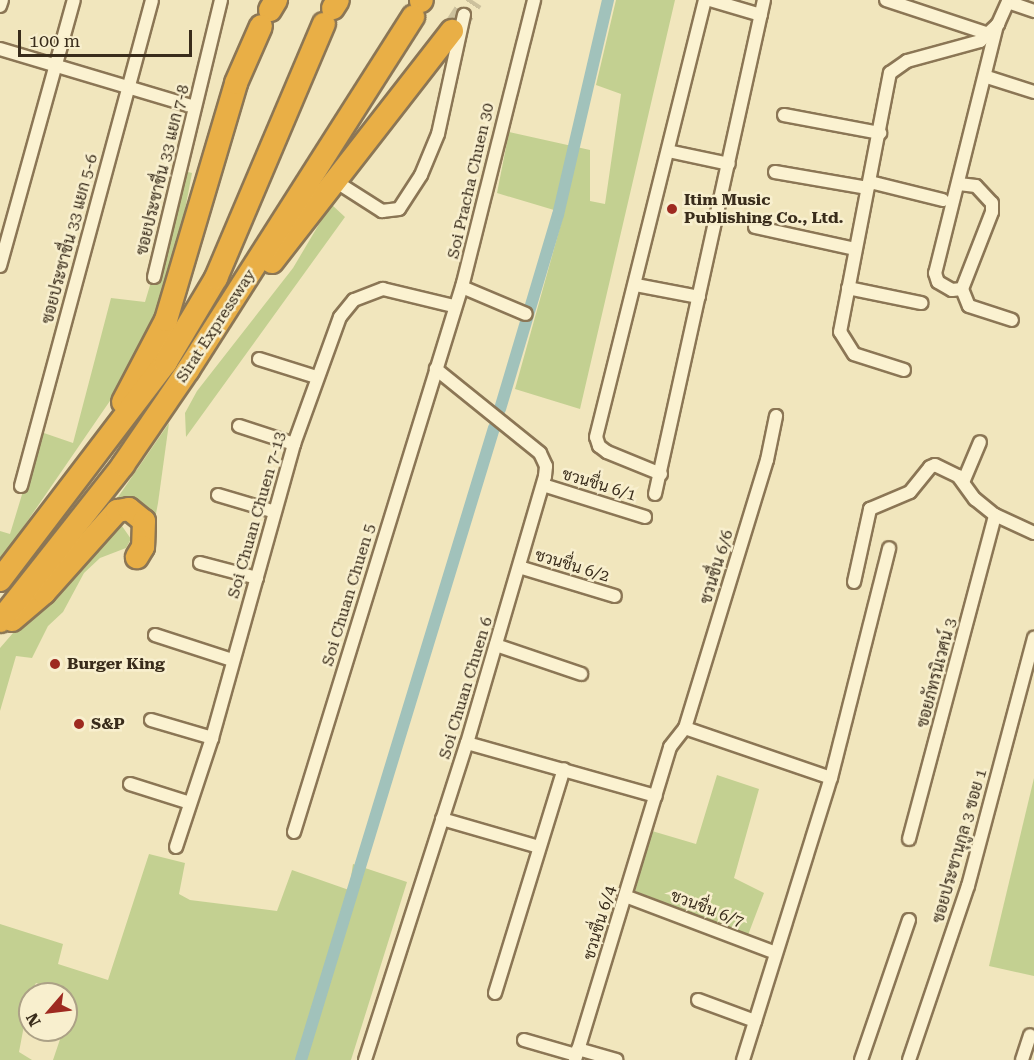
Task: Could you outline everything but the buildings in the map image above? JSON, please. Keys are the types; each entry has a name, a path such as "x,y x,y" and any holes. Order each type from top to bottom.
{"highway":[{"name":"Sirat Expressway","path":"0,624 123,465 188,370 419,6"},
{"name":"Sirat Expressway","path":"0,580 89,467 166,362 216,278 332,11"},
{"path":"89,467 166,320 236,83 269,12"},
{"path":"188,370 458,23"},
{"path":"0,624 21,615 44,593 117,511 129,509 144,521 143,548 137,557"}],"street":[{"path":"0,6 2,0"},
{"path":"0,266 74,0"},
{"name":"ซอยประชาชื่น 33 แยก 5-6","path":"21,486 152,0"},
{"name":"ซอยประชาชื่น 33 แยก 7-8","path":"154,277 221,0"},
{"name":"Soi Pracha Chuen 30","path":"436,369 454,306 462,287 534,0"},
{"path":"661,474 607,452 596,437 636,285 705,0"},
{"path":"710,0 761,15"},
{"path":"655,494 764,0"},
{"path":"886,0 993,29"},
{"path":"962,289 952,290 938,282 935,273 987,77 993,29 1006,1 1034,11"},
{"path":"335,181 382,212 399,209 421,175 438,134 458,23"},
{"path":"904,370 854,354 840,332 890,73 907,61 973,45 993,29"},
{"path":"0,49 195,107"},
{"path":"987,77 1034,92"},
{"path":"784,115 880,133"},
{"path":"668,151 729,164"},
{"path":"775,172 869,185 943,200"},
{"path":"959,184 976,186 992,203 992,212 962,289 969,306 1012,320"},
{"path":"755,227 855,249"},
{"path":"636,285 699,297"},
{"path":"462,287 526,314"},
{"path":"849,288 921,303"},
{"name":"Soi Chuan Chuen 7-13","path":"176,847 212,738 294,444 316,377 345,307 364,294 393,290 454,306"},
{"path":"259,359 316,377"},
{"name":"Soi Chuan Chuen 6","path":"365,1060 467,743 543,485 546,466 540,453 436,369"},
{"name":"Soi Chuan Chuen 5","path":"294,832 436,369"},
{"name":"ชวนชื่น 6/6","path":"685,728 767,460 776,416"},
{"path":"239,426 294,444"},
{"path":"964,480 980,442"},
{"path":"854,582 870,509 910,492 930,467 945,469 964,480 975,499 995,515 1034,533"},
{"name":"ชวนชื่น 6/1","path":"543,485 645,517"},
{"path":"218,495 275,513"},
{"name":"ซอยภัทรนิเวศน์ 3","path":"909,839 995,515"},
{"path":"743,1060 831,778 889,549"},
{"path":"200,563 257,578"},
{"name":"ชวนชื่น 6/2","path":"519,567 615,597"},
{"path":"155,635 232,660"},
{"name":"ซอยประชานุกูล 3 ซอย 1","path":"909,1060 968,886 1034,638"},
{"path":"496,645 581,674"},
{"path":"151,720 212,738"},
{"path":"685,728 831,778"},
{"name":"ชวนชื่น 6/4","path":"576,1055 670,747 685,728"},
{"path":"467,743 656,796"},
{"path":"495,993 564,770"},
{"path":"130,784 190,803"},
{"path":"442,819 539,847"},
{"name":"ชวนชื่น 6/7","path":"625,896 776,953"},
{"path":"861,1060 909,920"},
{"path":"698,1000 755,1021"},
{"path":"1022,1060 1030,1035"},
{"path":"524,1040 576,1055 616,1060"}],"green space":[{"path":"616,0 675,0 580,409 515,389 564,213 497,193 509,132 590,150 590,201 605,204 621,94 596,85"},
{"path":"184,171 192,173 173,273 153,329 136,363 0,561 0,531 10,534 41,432 73,443 111,298 145,302"},
{"path":"331,204 345,217 186,437 185,413 197,391 293,268"},
{"path":"169,423 158,503 153,530 116,500"},
{"path":"122,526 131,539 126,548 100,558 84,573 63,612 48,626 32,658 16,656 0,711 0,648 105,527"},
{"path":"717,775 759,789 734,878 764,893 748,935 635,891 652,831 696,844"},
{"path":"1034,778 1034,976 989,966"},
{"path":"149,854 185,863 179,894 190,900 277,911 292,870 349,890 353,864 407,882 351,1060 53,1060 59,1042 78,1042 78,982 18,982 18,1042 21,1042 19,1052 32,1060 0,1060 0,924 63,944 58,964 108,980"}],"waterway":[{"path":"500,409 558,215 608,0"},
{"path":"301,1060 494,428"}],"tunnel":[{"path":"452,31 472,0"}],"place":[{"name":"Itim Music Publishing Co., Ltd.","path":"672,209"},
{"name":"Burger King","path":"55,664"},
{"name":"S&P","path":"79,724"}]}
